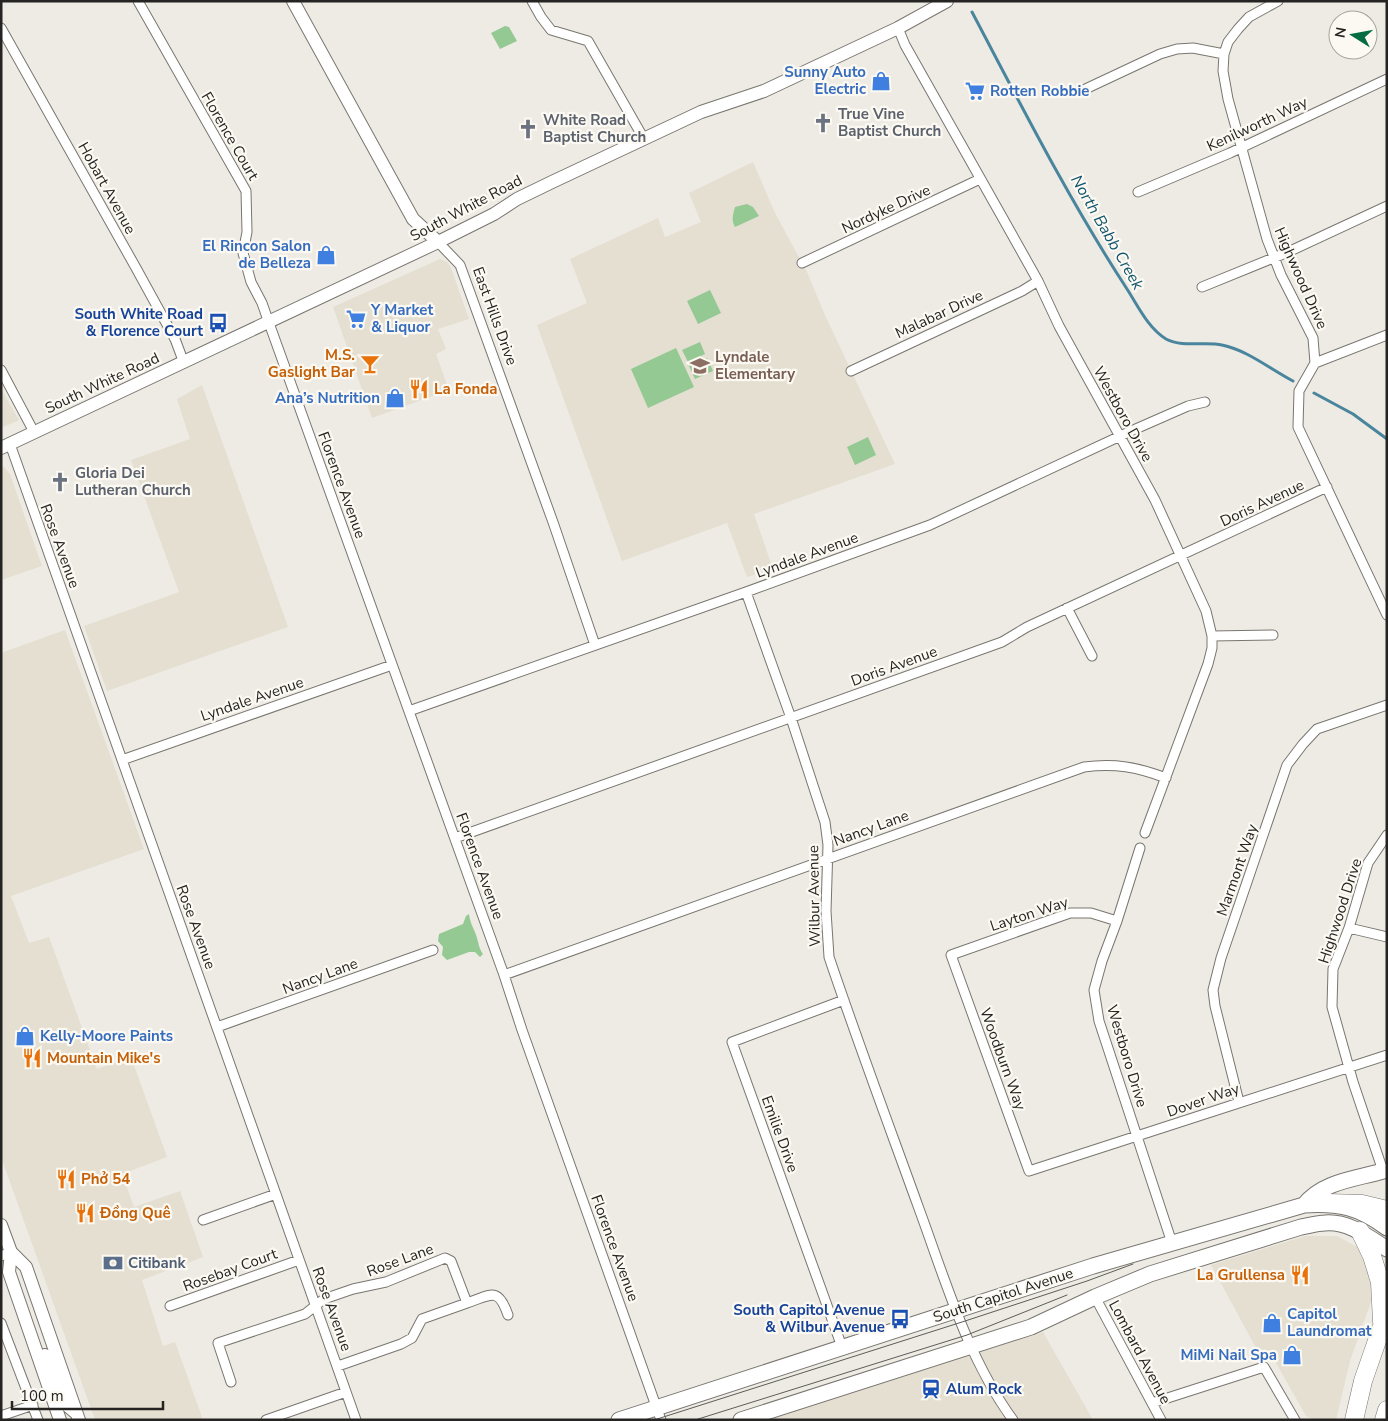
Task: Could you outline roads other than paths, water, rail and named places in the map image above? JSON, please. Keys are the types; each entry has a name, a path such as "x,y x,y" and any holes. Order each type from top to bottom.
{"highway":[{"path":"1328,1203 1362,1204 1387,1210"},
{"path":"1354,1420 1363,1381 1384,1317 1380,1282 1372,1256 1360,1231"},
{"path":"1384,1420 1387,1410"}],"main road":[{"name":"East Hills Drive","path":"293,1 413,219 438,242"},
{"name":"South White Road","path":"5,446 438,242 494,214 526,195 701,112 764,90 898,28 947,1"},
{"path":"1304,1205 1311,1196 1326,1188 1385,1171"},
{"name":"South Capitol Avenue","path":"619,1420 659,1413 842,1348 1093,1266 1304,1205 1328,1203 1345,1206 1360,1212 1387,1228"},
{"path":"741,1420 1031,1327 1150,1274 1301,1227 1326,1223 1343,1225 1360,1231 1387,1249"},
{"path":"1,1225 9,1272 60,1420"},
{"path":"6,1254 26,1267 78,1417"},
{"path":"36,1350 47,1356 64,1403 78,1417"}],"street":[{"name":"Florence Court","path":"138,1 246,191 247,232 243,253 251,282 269,322"},
{"path":"532,1 551,30 588,41 644,139"},
{"path":"1079,92 1160,54 1177,49 1193,48 1224,54 1228,42 1249,18 1278,1"},
{"name":"Hobart Avenue","path":"1,28 136,268 174,339 184,363"},
{"name":"Westboro Drive","path":"898,28 905,45 1038,281 1059,326 1155,500 1182,555 1206,611 1212,636 1212,648 1208,664 1145,833"},
{"name":"Highwood Drive","path":"1224,54 1223,70 1228,99 1257,208 1281,275 1313,338 1315,363"},
{"name":"Kenilworth Way","path":"1138,192 1241,147 1387,78"},
{"name":"Nordyke Drive","path":"802,264 980,179"},
{"path":"1202,287 1275,258 1387,206"},
{"name":"East Hills Drive","path":"438,242 460,265 551,515 595,645"},
{"name":"Malabar Drive","path":"852,371 1022,291 1038,281"},
{"name":"Florence Avenue","path":"269,322 659,1413"},
{"path":"1387,335 1315,363 1299,391 1298,427 1387,615"},
{"path":"1,370 34,432"},
{"name":"Lyndale Avenue","path":"409,711 746,592 930,524 1120,436 1188,406 1205,402"},
{"name":"Rose Avenue","path":"5,446 122,760 356,1420"},
{"name":"Doris Avenue","path":"455,838 1002,642 1027,627 1327,487"},
{"name":"Wilbur Avenue","path":"746,592 791,718 825,822 828,845 826,911 829,956 956,1311 971,1347 997,1397 1013,1420"},
{"path":"1067,608 1092,656"},
{"path":"1212,636 1274,634"},
{"name":"Lyndale Avenue","path":"122,760 392,664"},
{"name":"Marmont Way","path":"1239,1102 1215,1006 1213,990 1287,765 1317,729 1387,705"},
{"name":"Nancy Lane","path":"504,975 1084,767 1105,764 1127,766 1166,778"},
{"name":"Highwood Drive","path":"1385,1171 1348,1068 1332,1007 1334,969 1350,928 1368,863 1387,835"},
{"name":"Westboro Drive","path":"1140,848 1094,990 1099,1020 1172,1243"},
{"name":"Layton Way","path":"951,956 1070,913 1091,913 1117,921"},
{"path":"1350,928 1387,937"},
{"name":"Nancy Lane","path":"217,1027 432,950"},
{"name":"Woodburn Way","path":"951,956 1029,1171"},
{"name":"Emilie Drive","path":"842,1348 732,1042 844,1000"},
{"name":"Dover Way","path":"1029,1171 1387,1055"},
{"path":"203,1220 276,1194"},
{"name":"Rose Lane","path":"231,1382 218,1343 305,1314 324,1299 353,1289 386,1282 444,1258 451,1261 467,1303"},
{"name":"Rosebay Court","path":"170,1306 299,1260"},
{"path":"338,1366 401,1344 412,1338 422,1319 489,1295 497,1296 503,1300 508,1315"},
{"name":"Lombard Avenue","path":"1095,1297 1162,1420"},
{"path":"1,1323 38,1420"},
{"path":"1152,1403 1264,1367 1295,1420"},
{"path":"266,1420 346,1392"},
{"path":"1,1416 33,1405"}],"waterway":[{"name":"North Babb Creek","path":"972,12 1065,187 1144,316 1154,329 1173,342 1215,344 1231,347 1249,355 1293,381"},
{"name":"North Babb Creek","path":"1314,393 1353,414 1387,439"}],"tram line":[{"path":"654,1420 962,1322 1133,1264"},
{"path":"695,1420 967,1335 1067,1295"}],"place":[{"name":"Sunny Auto Electric","path":"881,81"},
{"name":"Rotten Robbie","path":"975,91"},
{"name":"True Vine Baptist Church","path":"823,123"},
{"name":"White Road Baptist Church","path":"528,129"},
{"name":"El Rincon Salon de Belleza","path":"326,255"},
{"name":"Y Market & Liquor","path":"356,319"},
{"name":"South White Road & Florence Court","path":"218,323"},
{"name":"M.S. Gaslight Bar","path":"370,364"},
{"name":"Lyndale Elementary","path":"700,366"},
{"name":"La Fonda","path":"419,389"},
{"name":"Ana’s Nutrition","path":"395,398"},
{"name":"Gloria Dei Lutheran Church","path":"60,482"},
{"name":"Kelly-Moore Paints","path":"25,1036"},
{"name":"Mountain Mike's","path":"32,1058"},
{"name":"Phở 54","path":"66,1179"},
{"name":"Đồng Quê","path":"85,1213"},
{"name":"Citibank","path":"113,1263"},
{"name":"La Grullensa","path":"1300,1275"},
{"name":"South Capitol Avenue & Wilbur Avenue","path":"900,1319"},
{"name":"Capitol Laundromat","path":"1272,1323"},
{"name":"MiMi Nail Spa","path":"1292,1355"},
{"name":"Alum Rock","path":"931,1389"}]}
